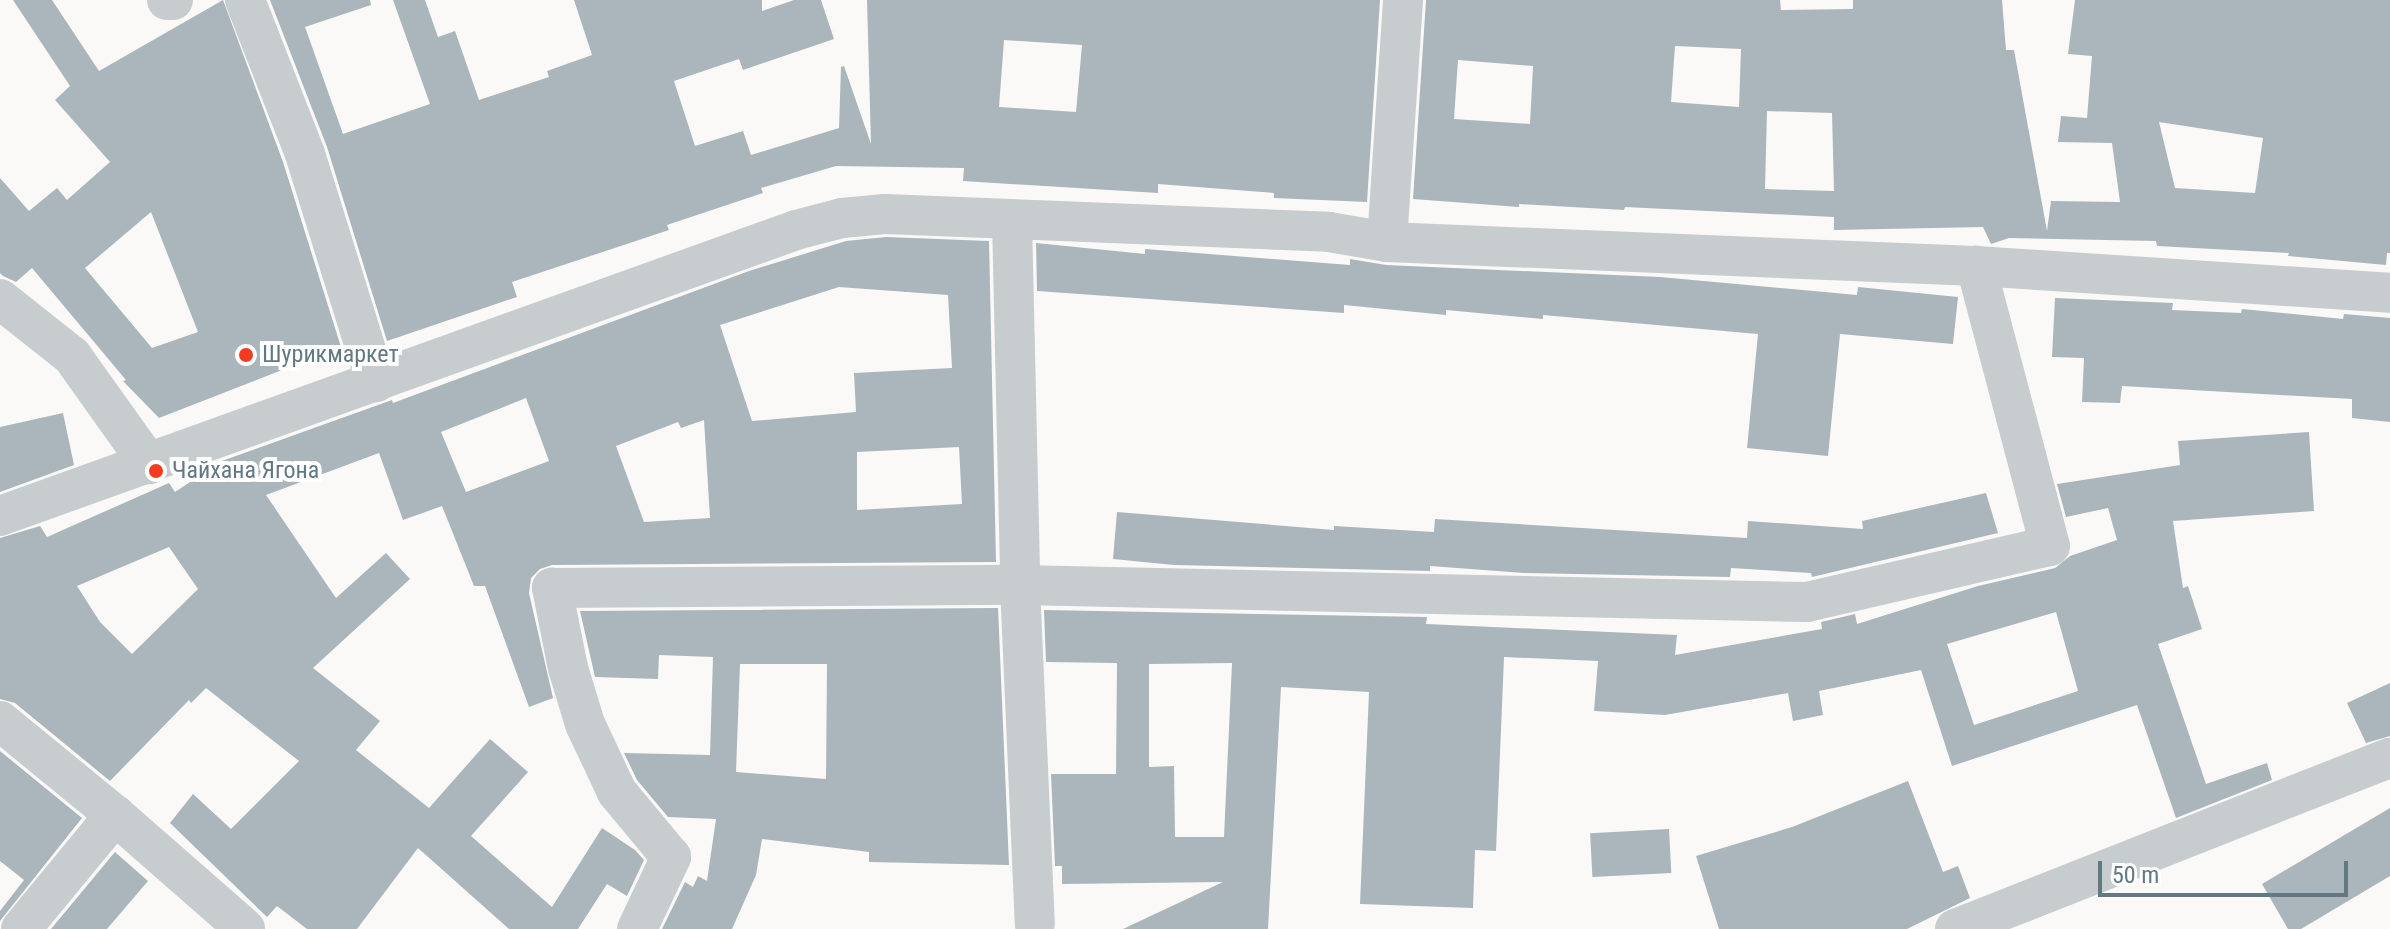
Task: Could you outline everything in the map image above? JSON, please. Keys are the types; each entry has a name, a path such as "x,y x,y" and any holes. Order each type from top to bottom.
{"street":[{"path":"245,0 305,154 376,382"},
{"path":"1387,242 1403,0"},
{"path":"0,516 796,230 842,218 885,214 1329,232 1387,242 1976,266 2390,293"},
{"path":"1012,219 1020,585 1035,924"},
{"path":"637,929 671,857 617,792 585,724 568,668 552,588 1020,585 1807,602 2050,546 1976,266"},
{"path":"0,299 72,356 149,464"},
{"path":"0,721 115,815 245,929"},
{"path":"1955,929 2390,758"},
{"path":"21,929 115,815"}],"building":[{"path":"13,0 52,0 99,71 223,0 283,162 341,347 159,418 123,381 126,380 32,268 16,282 3,276 0,273 0,178 29,211 57,188 67,200 110,162 55,100 70,86","holes":["151,212 198,332 152,348 85,268"]},
{"path":"270,0 370,0 371,5 305,27 343,134 430,104 393,0 425,0 438,37 455,31 479,100 549,77 547,71 592,55 574,0 762,0 762,11 794,0 821,0 834,39 743,70 739,59 674,81 695,146 743,131 751,155 839,128 841,67 844,66 871,144 867,0 1380,0 1367,202 1274,198 1274,193 1158,184 1158,193 963,181 964,168 836,166 761,188 763,193 667,225 669,230 512,282 517,297 387,341 327,147","holes":["1004,40 1082,45 1076,112 999,107"]},
{"path":"1426,0 1780,0 1781,10 1853,9 1853,0 2002,0 2006,50 2014,50 2047,231 2051,201 2120,202 2112,143 2058,142 2061,116 2087,118 2092,56 2068,54 2075,0 2390,0 2390,253 2387,253 2386,265 2288,256 2289,253 2157,246 2156,241 2009,238 1991,244 1983,227 1834,230 1834,217 1625,207 1624,210 1519,204 1519,207 1413,199","holes":["1675,46 1741,49 1739,107 1671,102","1458,60 1533,66 1530,124 1454,119","1767,111 1832,113 1834,191 1765,189","2159,122 2263,138 2255,193 2175,188"]},
{"path":"886,237 989,241 996,562 552,565 540,569 531,578 529,593 553,698 529,707 485,586 474,586 442,506 403,520 379,453 266,495 336,598 386,553 410,579 313,668 380,721 356,750 429,808 490,739 528,772 471,836 552,907 602,828 635,850 644,860 627,896 607,884 578,929 509,929 418,848 357,929 307,929 277,906 267,917 170,823 193,794 231,829 299,761 206,688 191,703 189,700 110,781 15,703 0,699 0,538 40,526 47,537 169,483 175,492 222,461 392,400 393,403 749,271 846,241","holes":["839,287 948,295 952,368 854,373 856,412 752,421 720,325","526,398 549,461 466,492 441,432","704,420 710,518 644,522 616,446 678,422 681,428","959,447 962,504 857,510 857,452","169,547 198,589 132,654 100,622 77,586"]},
{"path":"1036,243 1145,254 1145,249 1350,265 1350,259 1386,265 1660,277 1857,295 1858,287 1958,297 1953,344 1840,334 1828,456 1747,448 1758,334 1543,315 1543,319 1446,310 1446,315 1344,305 1344,313 1037,291"},
{"path":"2055,298 2173,303 2172,310 2241,313 2242,309 2343,319 2344,314 2390,318 2390,422 2352,418 2352,399 2122,386 2120,403 2082,402 2084,358 2052,357"},
{"path":"63,413 74,465 0,492 0,427"},
{"path":"2309,432 2314,511 2173,521 2183,588 2188,586 2202,629 2158,644 2206,784 2267,763 2272,780 2176,818 2137,705 1952,766 1921,670 1819,691 1823,715 1793,721 1788,693 1665,715 1594,711 1598,661 1504,657 1496,851 1475,850 1473,908 1360,904 1369,692 1281,687 1268,929 1123,929 1223,882 1062,884 1062,866 1055,866 1051,774 1116,774 1117,663 1046,662 1044,610 1427,617 1426,624 1677,635 1675,655 1822,629 1821,622 1855,614 1857,624 1978,586 2055,568 2070,556 2117,540 2108,508 2066,517 2057,484 2180,465 2178,441","holes":["2056,612 2078,691 1974,725 1947,644","1232,663 1224,837 1175,837 1174,766 1149,767 1149,664"]},
{"path":"1986,493 1998,533 1812,577 1811,573 1731,568 1730,577 1524,573 1430,566 1430,571 1174,565 1113,559 1117,512 1334,530 1334,526 1434,532 1435,519 1747,538 1748,521 1863,529 1862,521"},
{"path":"998,608 1009,865 869,862 869,852 762,839 756,875 732,929 662,929 685,882 693,887 698,876 707,881 716,819 668,817 637,780 624,753 710,755 713,657 659,655 658,679 595,677 580,611","holes":["740,664 827,664 826,779 736,772"]},
{"path":"2390,683 2390,736 2366,743 2347,703"},
{"path":"0,751 82,818 0,921 0,911 24,880 0,861"},
{"path":"1908,781 1943,872 1958,866 1970,898 1907,929 1719,929 1696,856 1792,827"},
{"path":"2390,808 2390,876 2301,929 2288,929 2262,884"},
{"path":"1669,829 1671,873 1592,877 1590,833"},
{"path":"115,852 148,881 107,929 51,929"}],"place":[{"name":"Шурикмаркет","path":"246,355"},
{"name":"Чайхана Ягона","path":"156,471"}]}
